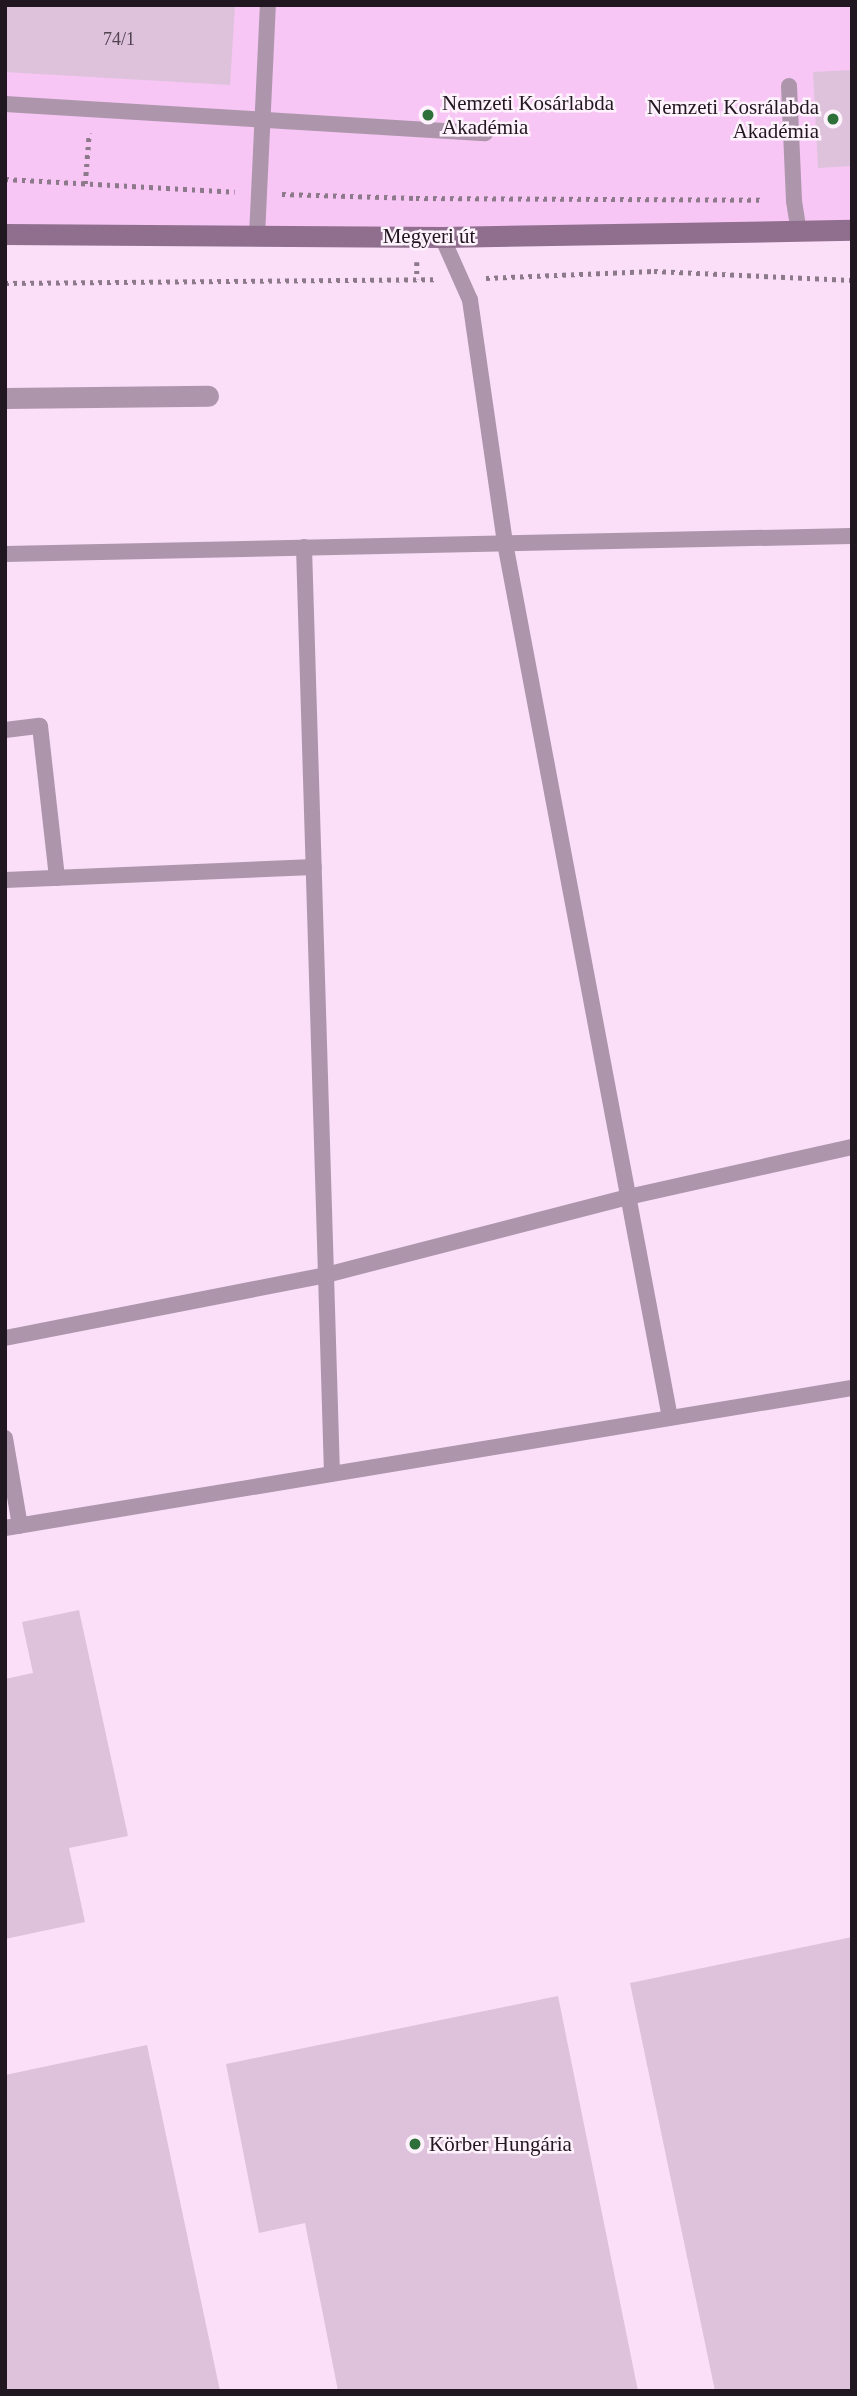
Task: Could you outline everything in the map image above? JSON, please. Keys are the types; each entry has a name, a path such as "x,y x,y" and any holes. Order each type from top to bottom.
{"street":[{"name":"Megyeri út","path":"5,234 442,237 852,230"},
{"path":"5,398 208,396"}],"lane":[{"path":"257,236 268,5"},
{"path":"789,86 794,201 799,231"},
{"path":"5,104 485,133"},
{"path":"442,237 470,300 505,543 670,1418"},
{"path":"5,554 852,536"},
{"path":"304,547 331,1474"},
{"path":"5,730 40,726 57,878"},
{"path":"5,880 314,867"},
{"path":"5,1338 326,1275 628,1197 852,1146"},
{"path":"5,1438 13,1527 852,1388"}],"path":[{"path":"5,179 259,193 416,198 794,201"},
{"path":"5,283 461,280 654,271 852,280"}],"shaded area":[{"name":"Nemzeti Kosárlabda Akadémia","path":"5,5 852,5 852,224 5,234"}],"building":[{"path":"5,5 235,5 230,85 5,72"},
{"name":"Nemzeti Kosrálabda Akadémia","path":"852,70 852,166 818,168 813,72"},
{"path":"79,1610 128,1836 69,1848 85,1922 5,1939 5,1679 33,1673 22,1622"},
{"path":"852,1937 852,2391 715,2391 630,1983"},
{"name":"Körber Hungária","path":"558,1996 638,2391 338,2391 305,2223 259,2233 226,2064"},
{"path":"147,2045 220,2391 5,2391 5,2075"}],"place":[{"name":"Nemzeti Kosárlabda Akadémia","path":"428,115"},
{"name":"Nemzeti Kosrálabda Akadémia","path":"833,119"},
{"name":"Körber Hungária","path":"415,2144"}]}
